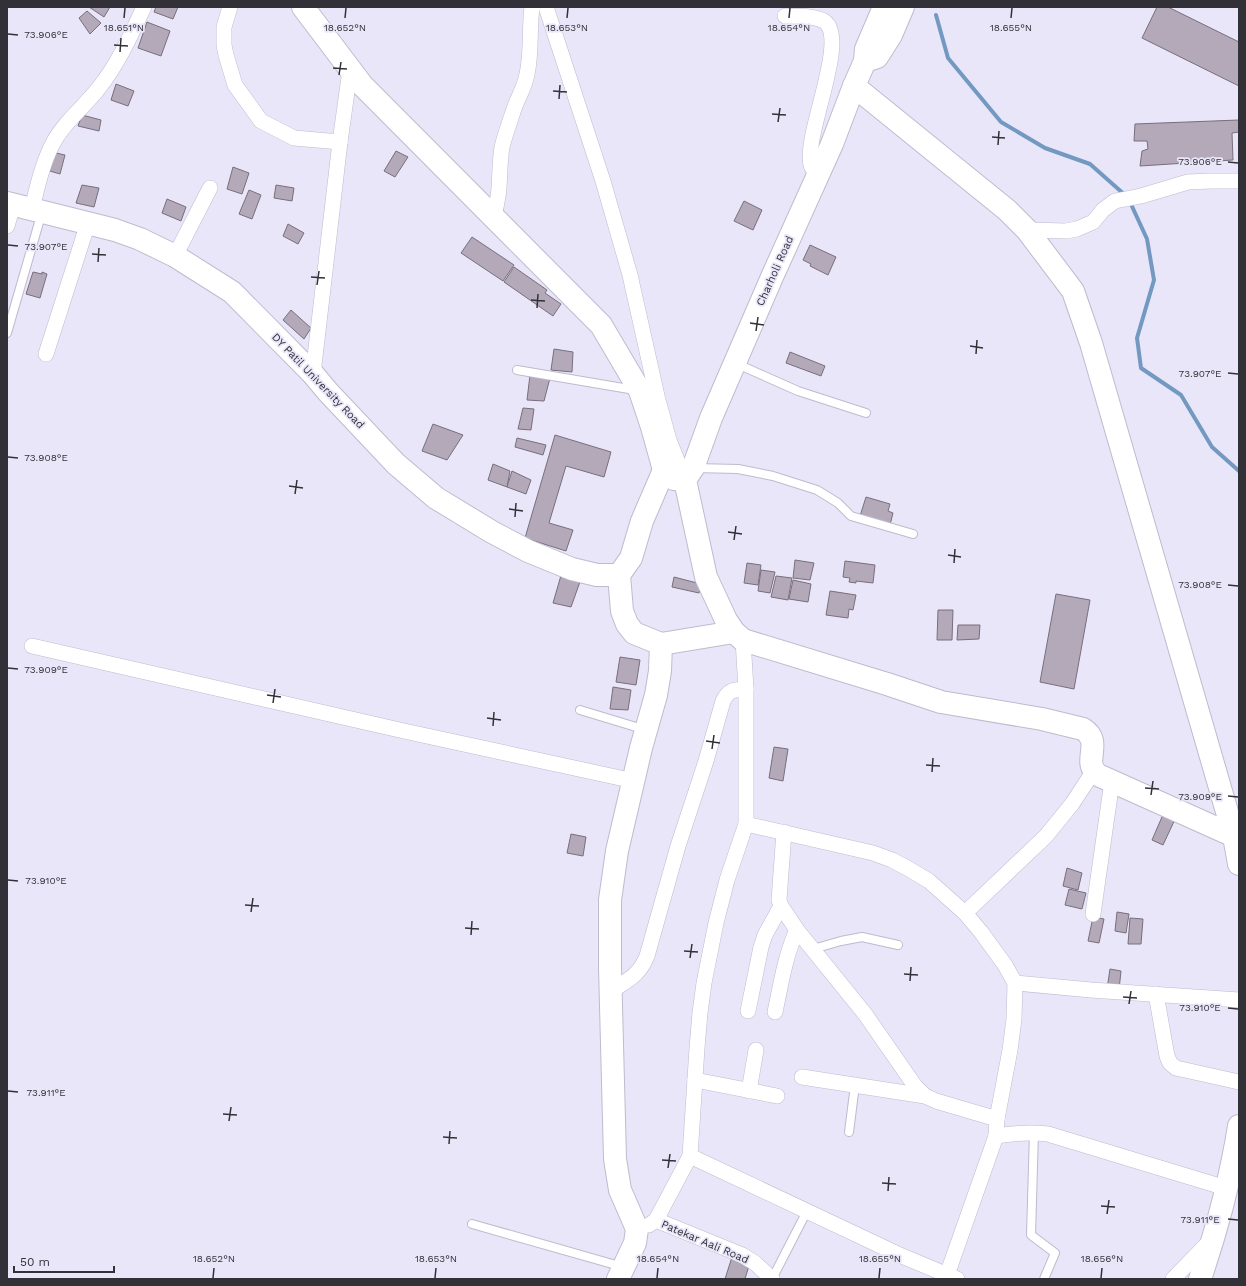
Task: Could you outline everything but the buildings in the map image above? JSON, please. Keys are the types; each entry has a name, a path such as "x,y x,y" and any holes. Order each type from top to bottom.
{"street":[{"path":"7,226 23,207 42,171 52,145 68,122 98,90 121,55 144,7"},
{"path":"230,7 224,27 224,45 226,55 235,85 261,121 294,138 340,142"},
{"path":"303,7 362,85 601,325 640,391 664,470 674,479 689,474"},
{"path":"493,217 500,191 502,147 527,75 532,7"},
{"path":"546,7 603,181 630,275 668,440 689,474 706,577 726,620 739,636 746,689 746,824 727,880 716,923 700,1013 690,1156 635,1243 621,1273"},
{"name":"Charholi Road","path":"689,474 711,418 832,144 865,61 866,49 884,7"},
{"path":"865,61 877,57 891,34 903,7"},
{"path":"785,16 816,18 825,22 831,36 832,48 829,69 814,129 811,151 811,163 813,170 818,174"},
{"path":"313,374 340,142 350,70"},
{"path":"854,86 1007,210 1027,230 1073,291 1091,343 1234,836 1239,864"},
{"path":"1027,230 1066,231 1077,229 1093,222 1103,210 1114,202 1141,196 1188,182 1239,181"},
{"path":"175,256 210,188"},
{"name":"DY Patil University Road","path":"23,207 115,230 140,239 175,256 232,292 313,374 396,464 436,498 492,532 528,551 572,569 597,575 619,575"},
{"path":"46,354 88,223"},
{"path":"664,470 642,521 631,558 619,575 622,611 626,624 634,633 661,644 739,636 941,702 1042,718 1083,729 1092,738 1093,747 1091,767 1093,772 1098,776 1234,836"},
{"path":"647,1225 620,1190 615,1159 610,992 610,928 612,887 617,851 646,730 656,695 660,671 661,644"},
{"path":"32,646 404,731 634,781"},
{"path":"610,992 636,974 642,967 647,956 678,846 706,761 722,701 731,690 746,689"},
{"path":"965,912 1046,836 1072,804 1093,772"},
{"path":"1093,914 1112,781"},
{"path":"690,1156 902,1256 952,1277 996,1136 997,1119 1010,1050 1014,1019 1015,983 1005,965 965,912 929,881 892,860 873,853 746,824"},
{"path":"784,832 778,895 781,906 798,930 865,1014 915,1086 925,1096"},
{"path":"748,1011 765,935 781,906"},
{"path":"775,1012 790,945 798,930"},
{"path":"1015,983 1239,1000"},
{"path":"1156,994 1167,1056 1170,1063 1176,1068 1239,1082"},
{"path":"748,1091 756,1050"},
{"path":"802,1077 925,1096 954,1107 997,1119"},
{"path":"695,1080 778,1096"},
{"path":"1200,1279 1226,1188 1239,1126"},
{"path":"996,1136 1034,1132 1048,1134 1226,1188"},
{"name":"Patekar Aali Road","path":"647,1225 742,1255 755,1263 772,1279"},
{"path":"1173,1279 1212,1239"}],"lane":[{"path":"7,333 23,207"},
{"path":"735,363 798,391 866,413"},
{"path":"517,370 640,391"},
{"path":"689,474 738,469 773,476 817,490 838,503 851,516 913,534"},
{"path":"580,710 646,730"},
{"path":"813,949 862,937 898,945"},
{"path":"849,1132 855,1085"},
{"path":"1034,1132 1031,1235 1055,1252 1044,1279"},
{"path":"772,1279 807,1211"},
{"path":"472,1224 621,1273"}],"waterway":[{"path":"936,15 948,58 1001,122 1045,148 1090,164 1125,195"},
{"path":"1130,202 1147,239 1154,280 1137,338 1141,368 1181,395 1212,447 1239,471"}]}
